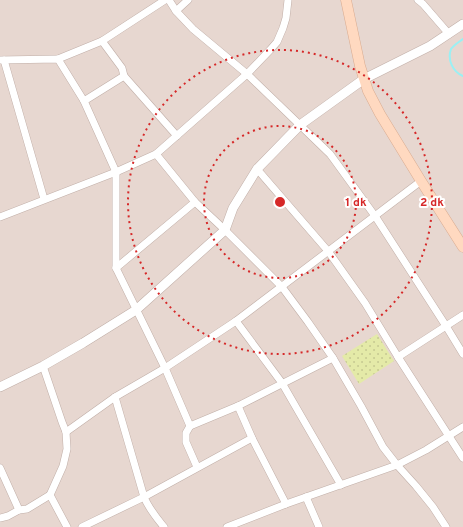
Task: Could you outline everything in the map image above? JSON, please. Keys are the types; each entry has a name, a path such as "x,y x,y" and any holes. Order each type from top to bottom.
{"main road":[{"path":"346,0 360,66 401,138 463,236"},
{"path":"353,0 364,56 368,91 380,114 463,247"}],"street":[{"path":"44,199 2,60 58,58 102,41 164,0"},
{"path":"169,0 176,11 193,29 247,74 330,154 375,216 463,354"},
{"path":"176,11 188,0"},
{"path":"0,217 116,172 156,154 247,74 277,42 286,18 288,0"},
{"path":"418,0 449,34"},
{"path":"0,387 43,366 136,310 225,230 233,208 257,169 300,126 367,78 430,46 463,24"},
{"path":"102,41 122,68 124,76 177,136"},
{"path":"58,58 84,101 116,172 116,268 165,368 190,426"},
{"path":"84,101 124,76"},
{"path":"156,154 194,202 225,230 282,287 333,358 383,447 433,507 446,527"},
{"path":"257,169 328,251 365,303 463,458"},
{"path":"66,432 115,397 165,368 236,321 421,181"},
{"path":"116,268 194,202"},
{"path":"398,357 463,315"},
{"path":"236,321 282,383 341,484"},
{"path":"197,467 186,442 186,433 190,426 238,406 333,358"},
{"path":"0,518 8,516 19,510 27,509 50,495 63,466 67,449 66,432 43,366"},
{"path":"115,397 147,505 164,527"},
{"path":"238,406 252,438 286,504"},
{"path":"227,527 286,504 397,465 463,427"},
{"path":"82,527 144,497 252,438"},
{"path":"0,468 19,510"},
{"path":"50,495 67,527"},
{"path":"306,497 319,527"}],"shaded area":[{"path":"0,0 463,0 463,527 0,527"}],"green space":[{"path":"377,334 394,361 359,384 342,356"}],"waterway":[{"path":"463,39 451,49 450,53 450,61 454,69 463,76"}]}
